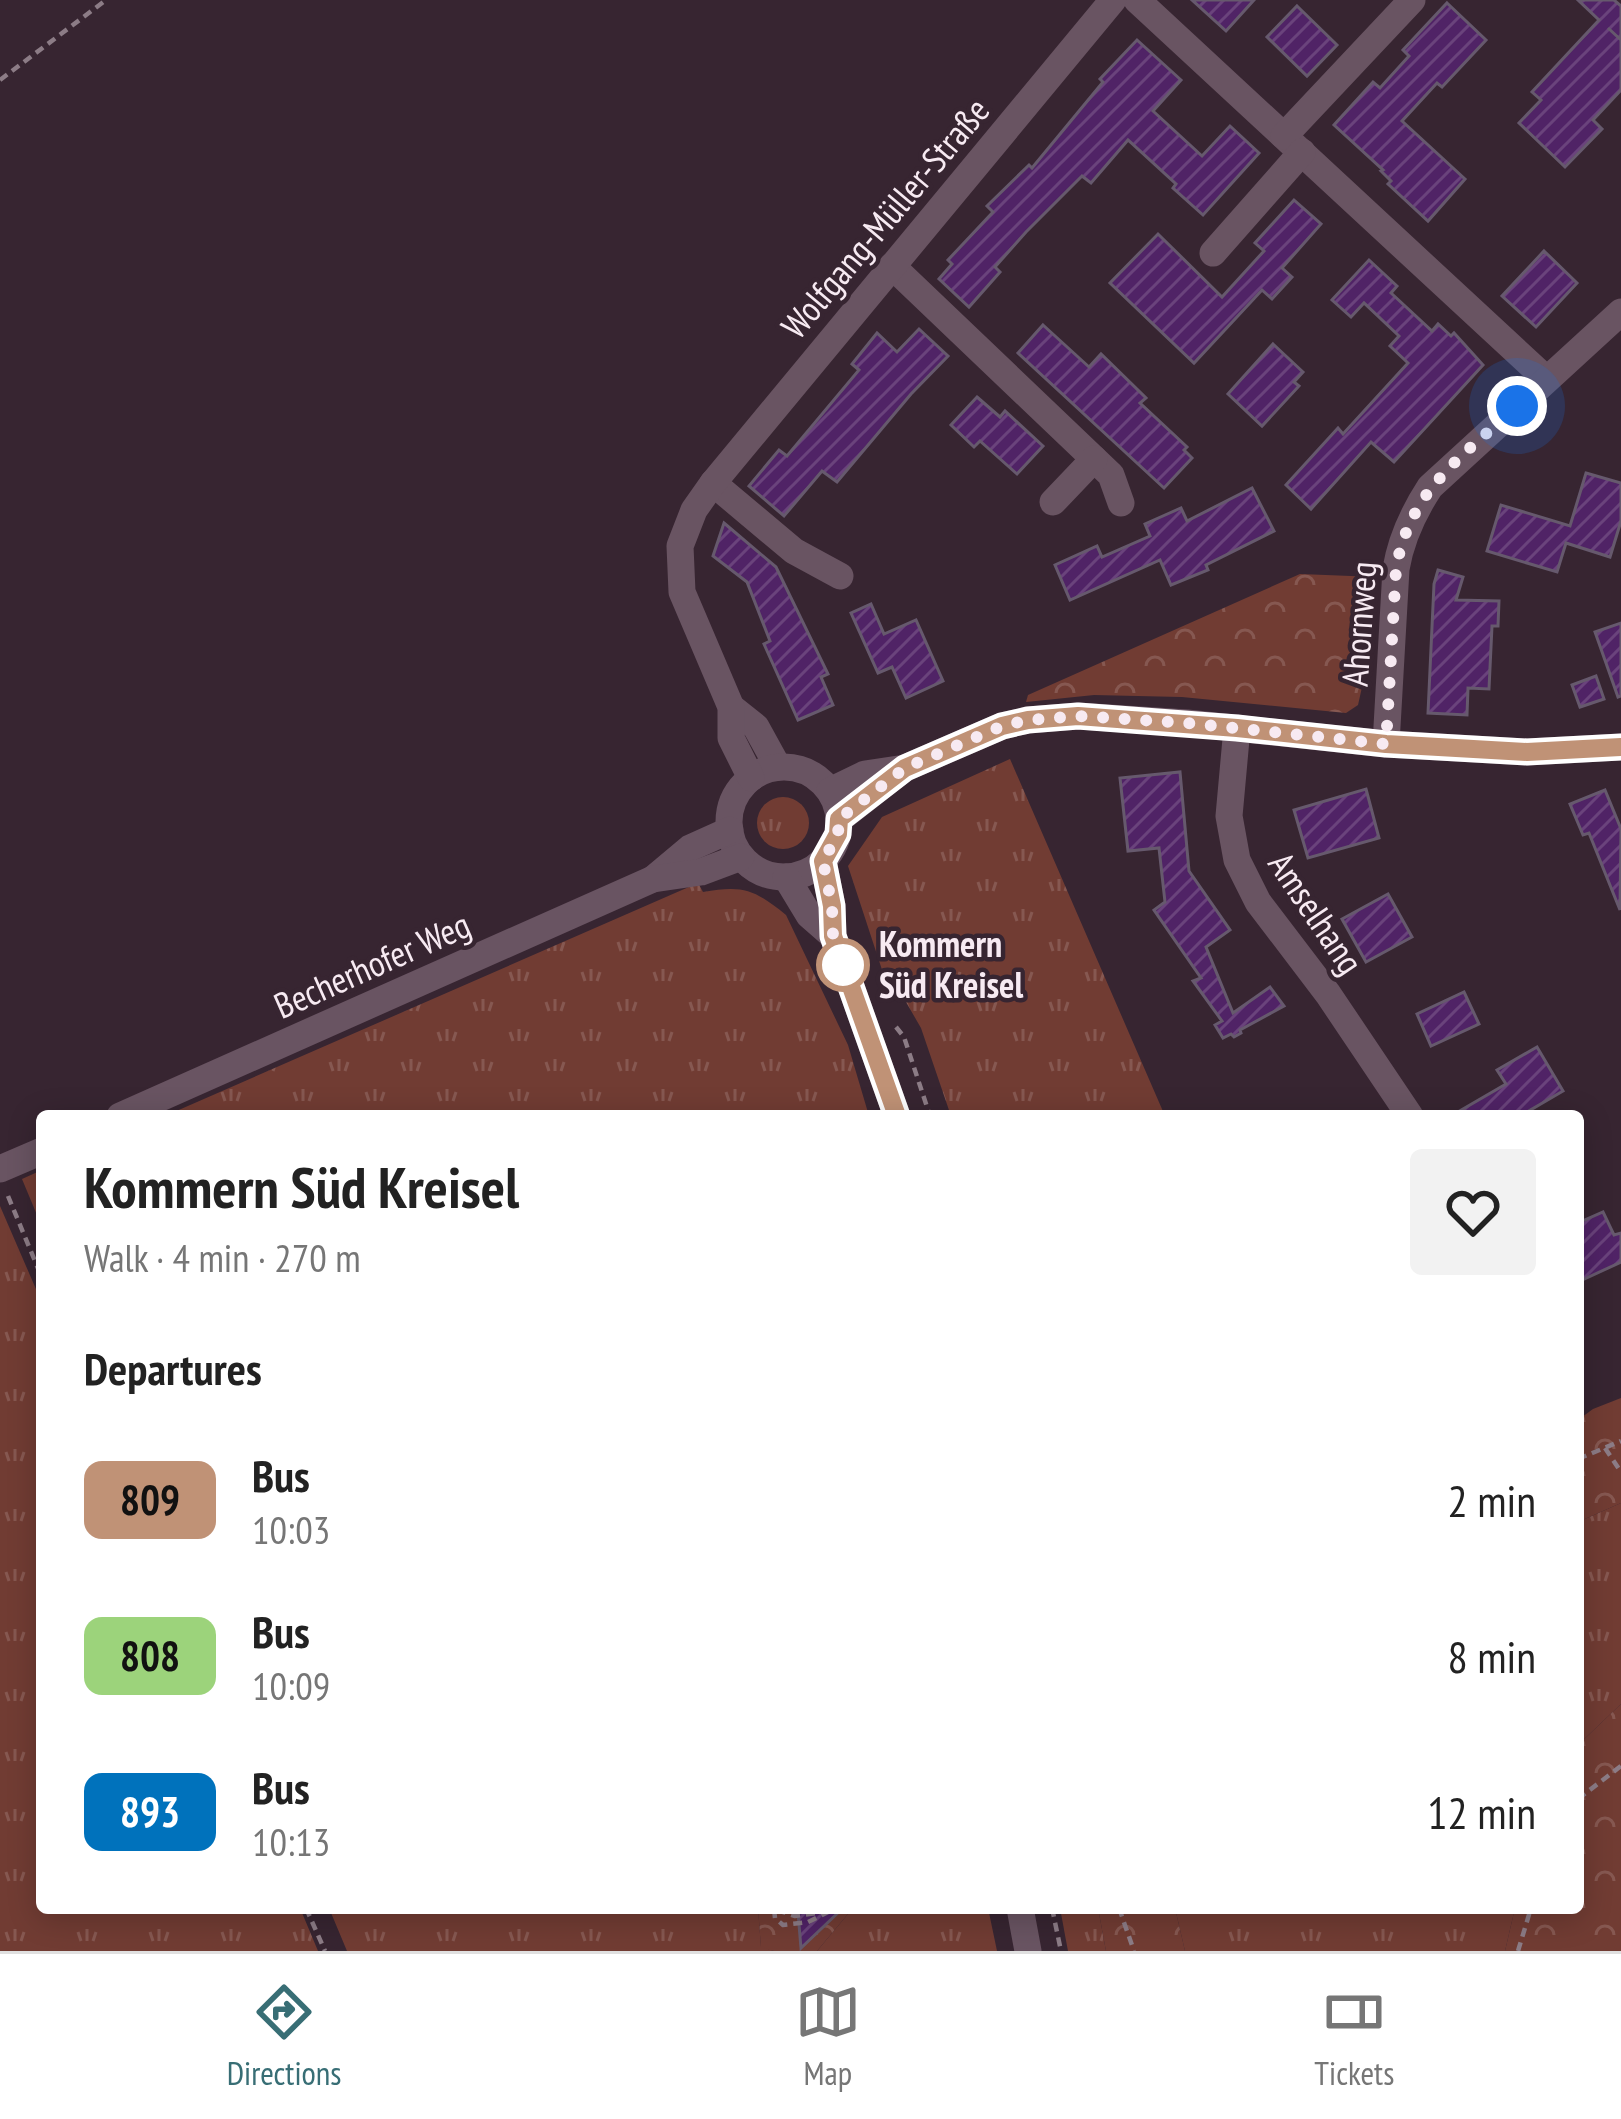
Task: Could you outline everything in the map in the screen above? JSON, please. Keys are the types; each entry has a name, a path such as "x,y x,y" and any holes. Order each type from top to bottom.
{"street":[{"name":"Wolfgang-Müller-Straße","path":"751,778 731,738 731,707 682,592 680,546 694,510 1113,0"},
{"path":"1137,0 1546,379"},
{"path":"1214,253 1293,144 1412,0"},
{"path":"892,266 1111,475 1121,503"},
{"name":"Ahornweg","path":"1386,744 1396,569 1414,511 1430,487 1621,312"},
{"path":"1053,502 1094,459"},
{"path":"713,483 794,551 840,576"},
{"name":"Wolfgang-Müller-Straße","path":"731,707 756,727 778,767"},
{"path":"839,819 905,768 1002,726 1028,720 1078,716 1527,752 1621,747"},
{"name":"Amselhang","path":"1237,728 1228,817 1237,860 1258,902 1328,994 1406,1110"},
{"path":"778,767 807,772 830,791 839,819 838,834 823,861 812,870 786,877 754,868 741,857 730,830 733,801 740,788 778,767"},
{"path":"830,791 866,774 905,768"},
{"name":"Becherhofer Weg","path":"653,879 690,848 730,830"},
{"name":"Becherhofer Weg","path":"133,1110 653,879 701,872 741,857"},
{"path":"823,861 833,936 895,1110"},
{"path":"786,877 809,915 833,936"},
{"path":"0,1169 36,1153"},
{"path":"1021,1914 1028,1951"}],"path":[{"path":"0,80 106,0"},
{"path":"892,1022 904,1036 928,1110"},
{"path":"0,1180 36,1264"},
{"path":"1584,1456 1621,1442"},
{"path":"1605,1448 1621,1472"},
{"path":"1584,1794 1621,1766"},
{"path":"309,1914 325,1951"},
{"path":"775,1914 783,1925 808,1922 823,1914"},
{"path":"1053,1914 1060,1951"},
{"path":"1121,1914 1134,1951"},
{"path":"1518,1951 1529,1914"}],"green space":[{"path":"1300,574 1376,577 1366,669 1358,705 1346,713 1182,697 1094,695 1026,702 1028,695"},
{"path":"1010,759 1162,1110 949,1110 921,1028 895,983 886,982 848,866 882,817"},
{"path":"783,797 801,805 809,823 801,841 783,849 765,841 757,823 765,805"},
{"path":"698,883 703,892 748,891 786,915 848,1045 867,1110 179,1110"},
{"path":"36,1173 36,1213 22,1179"},
{"path":"0,1206 36,1289 36,1914 303,1914 318,1951 0,1951"},
{"path":"1621,1398 1621,1503 1584,1519 1584,1416"},
{"path":"1621,1503 1621,1704 1584,1739 1584,1519"},
{"path":"1621,1704 1621,1951 1505,1951 1514,1914 1584,1914 1584,1739"},
{"path":"332,1914 758,1914 761,1947 774,1951 347,1951"},
{"path":"758,1914 848,1914 817,1951 761,1948"},
{"path":"848,1914 989,1914 997,1951 817,1951"},
{"path":"1061,1914 1099,1914 1106,1951 1068,1951"},
{"path":"1099,1914 1176,1914 1185,1951 1106,1951"},
{"path":"1176,1914 1514,1914 1505,1951 1185,1951"}],"building":[{"path":"1192,0 1254,0 1226,31"},
{"path":"1578,0 1614,0 1621,6 1621,90 1593,120 1602,129 1565,167 1519,123 1541,100 1532,92 1599,20"},
{"path":"1447,3 1486,40 1402,121 1465,179 1428,221 1334,125 1373,82 1380,88 1409,56 1403,50"},
{"path":"1297,6 1337,45 1307,76 1267,37"},
{"path":"1137,40 1181,80 1153,111 1202,156 1230,126 1259,153 1203,215 1128,140 1091,183 1082,176 1026,232 969,307 939,279 952,264 948,260 993,212 987,206 1029,165 1032,168 1103,82 1100,79"},
{"path":"1294,200 1321,224 1282,268 1292,277 1272,299 1262,290 1194,363 1110,283 1158,234 1222,297 1264,251 1255,243"},
{"path":"1544,251 1577,283 1536,327 1502,296"},
{"path":"1369,260 1397,286 1391,293 1432,331 1438,324 1451,336 1454,333 1483,365 1394,462 1371,442 1311,509 1286,485 1338,428 1343,434 1408,363 1390,346 1399,336 1364,303 1351,317 1332,300"},
{"path":"1043,325 1089,367 1101,354 1146,398 1140,403 1187,447 1184,450 1192,458 1164,488 1018,353"},
{"path":"919,329 948,356 837,482 822,471 784,516 749,486 779,450 787,456 859,370 852,364 877,333 897,352"},
{"path":"1273,344 1303,372 1294,382 1299,386 1262,426 1228,394"},
{"path":"977,397 1000,417 1005,411 1043,446 1017,474 980,441 974,447 951,425"},
{"path":"1586,473 1621,483 1621,521 1610,557 1566,543 1557,572 1487,551 1501,505 1570,526"},
{"path":"1252,488 1274,531 1206,565 1208,570 1171,585 1160,560 1070,600 1055,565 1097,546 1102,557 1150,536 1145,524 1181,508 1187,521"},
{"path":"724,523 776,567 828,674 821,677 833,705 798,720 764,644 770,641 747,582 713,556"},
{"path":"1438,570 1463,577 1456,600 1499,601 1498,626 1492,626 1489,689 1468,688 1467,715 1428,713"},
{"path":"871,604 884,634 916,620 943,681 906,698 892,667 878,673 851,613"},
{"path":"1621,623 1621,696 1618,697 1595,632"},
{"path":"1596,676 1604,699 1580,707 1572,685"},
{"path":"1180,772 1189,871 1230,930 1206,947 1233,1013 1270,987 1284,1006 1234,1037 1223,1038 1215,1025 1222,1021 1193,981 1201,978 1154,910 1165,902 1159,848 1128,851 1120,778"},
{"path":"1366,789 1379,838 1308,858 1294,810"},
{"path":"1605,790 1621,829 1620,910 1589,833 1583,835 1570,804"},
{"path":"1388,894 1412,937 1366,962 1342,919"},
{"path":"1464,992 1479,1024 1431,1046 1417,1014"},
{"path":"1537,1047 1563,1091 1530,1110 1461,1110 1506,1084 1497,1070"},
{"path":"1603,1212 1614,1235 1621,1233 1621,1262 1584,1279 1584,1220"},
{"path":"798,1914 837,1914 801,1948"}],"bus line":[{"name":"809","path":"895,1110 833,936 823,861 838,834 839,819 905,768 1002,726 1078,716 1386,744 1527,752 1621,747"}],"place":[{"name":"Kommern Süd Kreisel","path":"843,965"}],"route":[{"path":"843,965 848,980 833,936 823,861 838,834 839,819 905,768 1002,726 1078,716 1386,744 1396,569 1414,511 1430,487 1517,406"}]}
